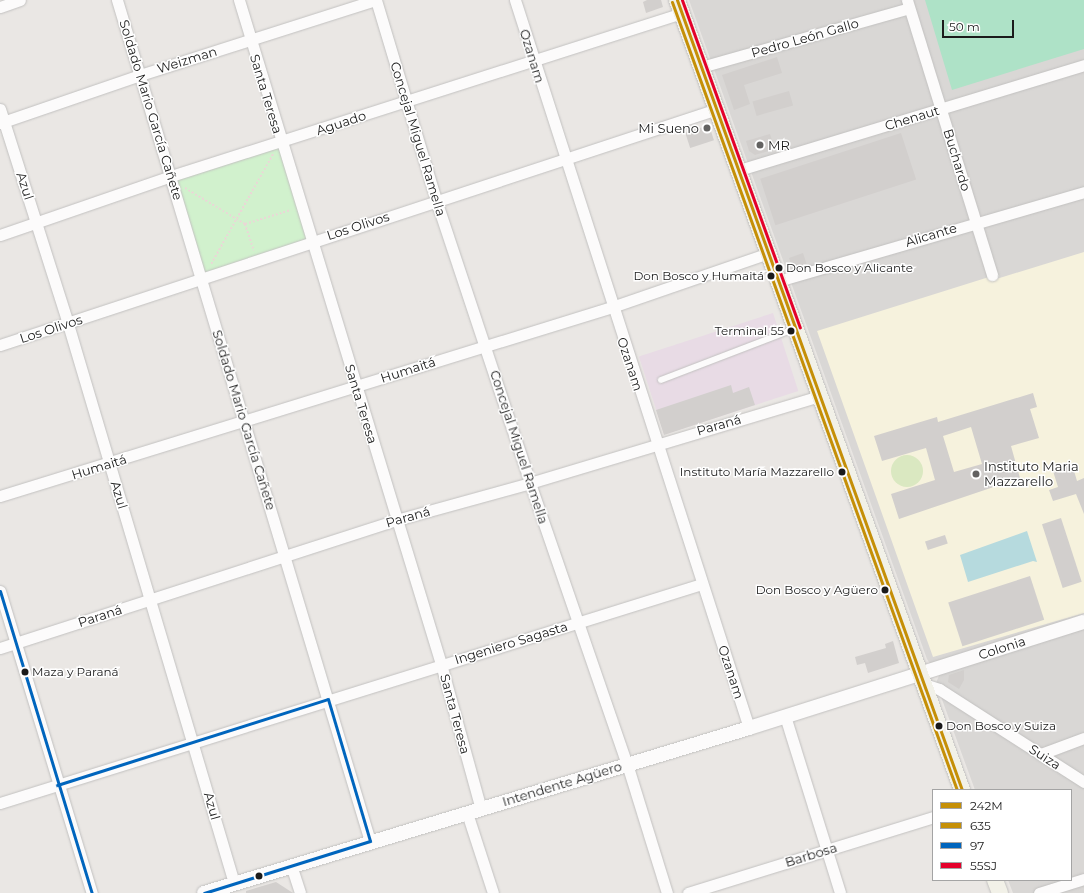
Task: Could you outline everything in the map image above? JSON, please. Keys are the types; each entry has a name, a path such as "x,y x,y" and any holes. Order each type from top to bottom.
{"main road":[{"path":"680,6 962,789"},
{"path":"995,881 1000,893"}],"street":[{"path":"0,7 20,0"},
{"name":"Soldado Mario García Cañete","path":"117,0 246,422 370,841"},
{"name":"Santa Teresa","path":"239,0 300,208 441,664 481,808"},
{"name":"Weizman","path":"2,123 140,75 375,0"},
{"name":"Concejal Miguel Ramella","path":"375,0 436,200 486,346 530,483 580,623 627,764 667,893"},
{"name":"Ozanam","path":"514,0 655,443 749,728"},
{"name":"Pedro León Gallo","path":"701,67 908,4"},
{"name":"Buchardo","path":"908,4 992,275"},
{"name":"Aguado","path":"0,235 534,60 680,6"},
{"name":"Chenaut","path":"739,170 1084,65"},
{"name":"Azul","path":"0,109 2,123 37,223 68,324 194,742 234,883"},
{"name":"Los Olivos","path":"0,346 202,280 311,241 717,109"},
{"name":"Alicante","path":"778,281 976,222 1084,192"},
{"name":"Humaitá","path":"0,496 246,422 612,307 769,253"},
{"name":"Paraná","path":"0,648 396,520 530,483 655,443 820,396"},
{"name":"Ingeniero Sagasta","path":"0,803 328,699 580,623 702,584"},
{"path":"0,591 57,785 92,893"},
{"name":"Colonia","path":"922,679 1084,622"},
{"name":"Intendente Agüero","path":"204,893 370,841 785,716 922,679"},
{"name":"Suiza","path":"922,679 1084,782"},
{"path":"785,716 840,893"},
{"path":"1041,754 1084,738"},
{"path":"467,813 493,893"},
{"name":"Barbosa","path":"688,893 932,817"},
{"path":"292,865 300,893"},
{"path":"1039,893 1084,879"}],"lane":[{"path":"661,380 795,329"}],"path":[{"path":"202,280 235,218 280,142"},
{"path":"172,178 245,224 258,260"},
{"path":"245,224 300,208"}],"shaded area":[{"path":"689,0 1084,0 1084,621 931,665 927,659"},
{"name":"Instituto Maria Mazzarello","path":"1084,252 1084,613 933,657 817,331 989,277 990,281"},
{"path":"773,313 798,391 664,435 639,357"},
{"path":"1084,629 1084,893 1013,893 1008,881 1072,881 1072,789 975,789 936,683 940,673"}],"green space":[{"path":"925,0 1084,0 1084,49 952,90"},
{"path":"280,142 310,241 201,275 171,175"},
{"path":"907,455 918,460 923,471 918,482 907,487 896,482 891,471 896,460"}],"water":[{"path":"1027,531 1037,562 1033,561 968,582 960,555"}],"building":[{"path":"647,0 661,0 663,7 646,13 643,2"},
{"path":"777,57 782,73 744,85 750,104 734,110 722,75"},
{"path":"789,91 793,105 757,116 752,101"},
{"path":"709,125 714,140 690,148 685,133"},
{"path":"901,133 916,180 775,225 760,179"},
{"name":"MR","path":"770,134 775,149 755,155 749,151 746,141"},
{"path":"803,253 807,265 798,268 791,264 789,258"},
{"path":"731,385 733,393 749,387 755,405 664,435 656,410"},
{"path":"1033,393 1037,407 1030,409 1039,438 1011,446 1020,478 899,519 891,494 935,480 926,448 882,461 874,436 937,417 938,422","holes":["971,427 982,464 954,472 943,436"]},
{"path":"1072,464 1077,481 1084,478 1084,514 1076,494 1053,501 1049,490 1058,487 1053,471"},
{"path":"1061,518 1082,582 1063,588 1042,524"},
{"path":"945,535 948,544 928,550 925,541"},
{"path":"1030,576 1044,620 962,646 948,603"},
{"path":"893,641 899,663 868,673 865,663 857,665 855,657 886,648 885,644"},
{"path":"964,670 964,680 959,689 948,682 949,675"},
{"path":"276,882 293,893 246,893 246,891"}],"transit line":[{"name":"242M","path":"677,0 962,789"},
{"name":"55SJ","path":"682,0 800,327"},
{"name":"635","path":"672,2 957,789"},
{"name":"97","path":"0,591 92,893"},
{"name":"97","path":"57,785 328,699 370,841 204,893"}],"place":[{"name":"Mi Sueno","path":"707,128"},
{"name":"MR","path":"760,145"},
{"name":"Don Bosco y Alicante","path":"779,268"},
{"name":"Don Bosco y Humaitá","path":"771,276"},
{"name":"Terminal 55","path":"791,331"},
{"name":"Instituto María Mazzarello","path":"842,472"},
{"name":"Instituto Maria Mazzarello","path":"976,474"},
{"name":"Don Bosco y Agüero","path":"885,590"},
{"name":"Maza y Paraná","path":"25,672"},
{"name":"Don Bosco y Suiza","path":"939,726"}]}
